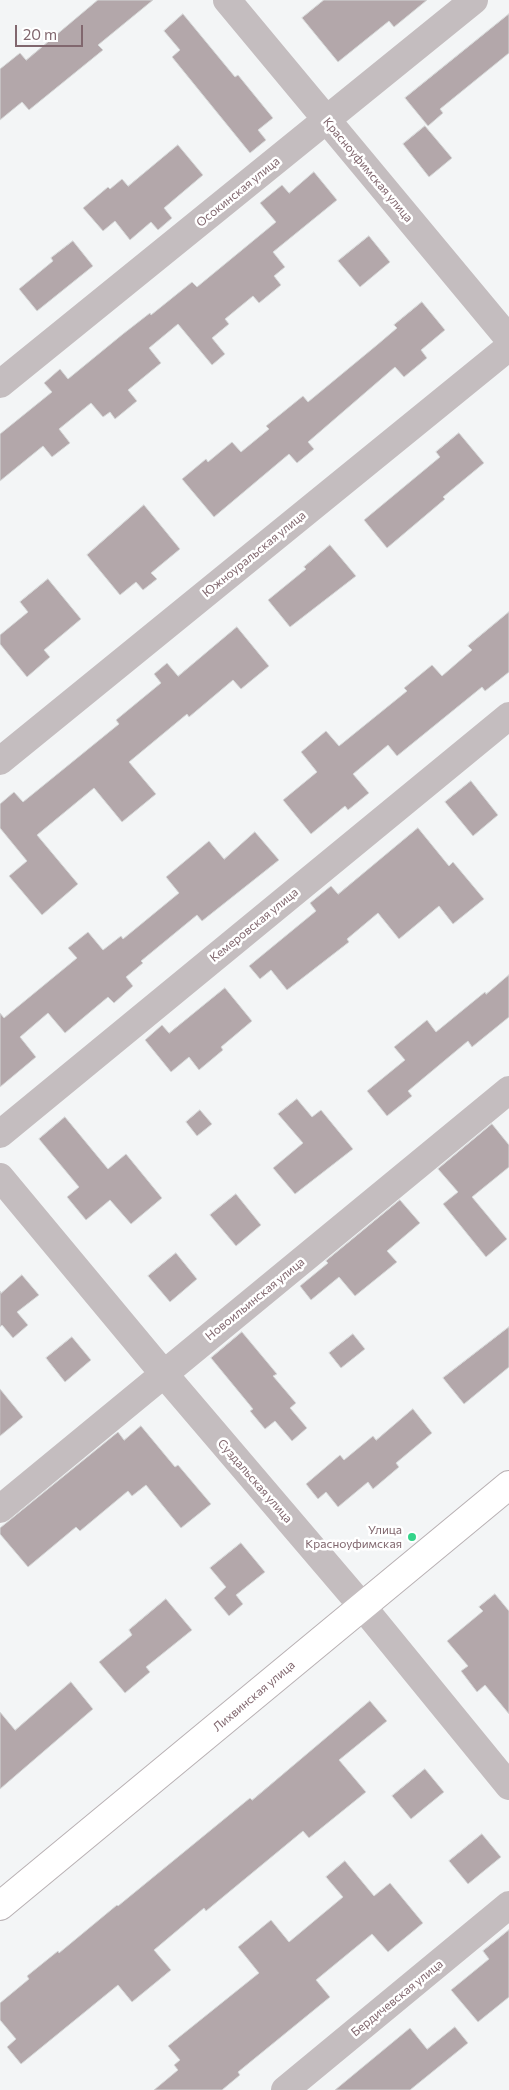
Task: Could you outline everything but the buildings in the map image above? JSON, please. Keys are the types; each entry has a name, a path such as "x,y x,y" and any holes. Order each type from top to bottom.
{"main road":[{"name":"Лихвинская улица","path":"0,1906 509,1485"}],"street":[{"name":"Красноуфимская улица","path":"227,0 509,339"},
{"name":"Осокинская улица","path":"0,384 474,0"},
{"name":"Южноуральская улица","path":"0,761 509,347"},
{"name":"Кемеровская улица","path":"0,1134 509,716"},
{"name":"Новоильинская улица","path":"0,1508 509,1090"},
{"name":"Суздальская улица","path":"0,1177 164,1374 362,1606 509,1786"},
{"name":"Бердичевская улица","path":"284,2090 509,1905"}],"place":[{"name":"Улица Красноуфимская","path":"412,1537"}]}
